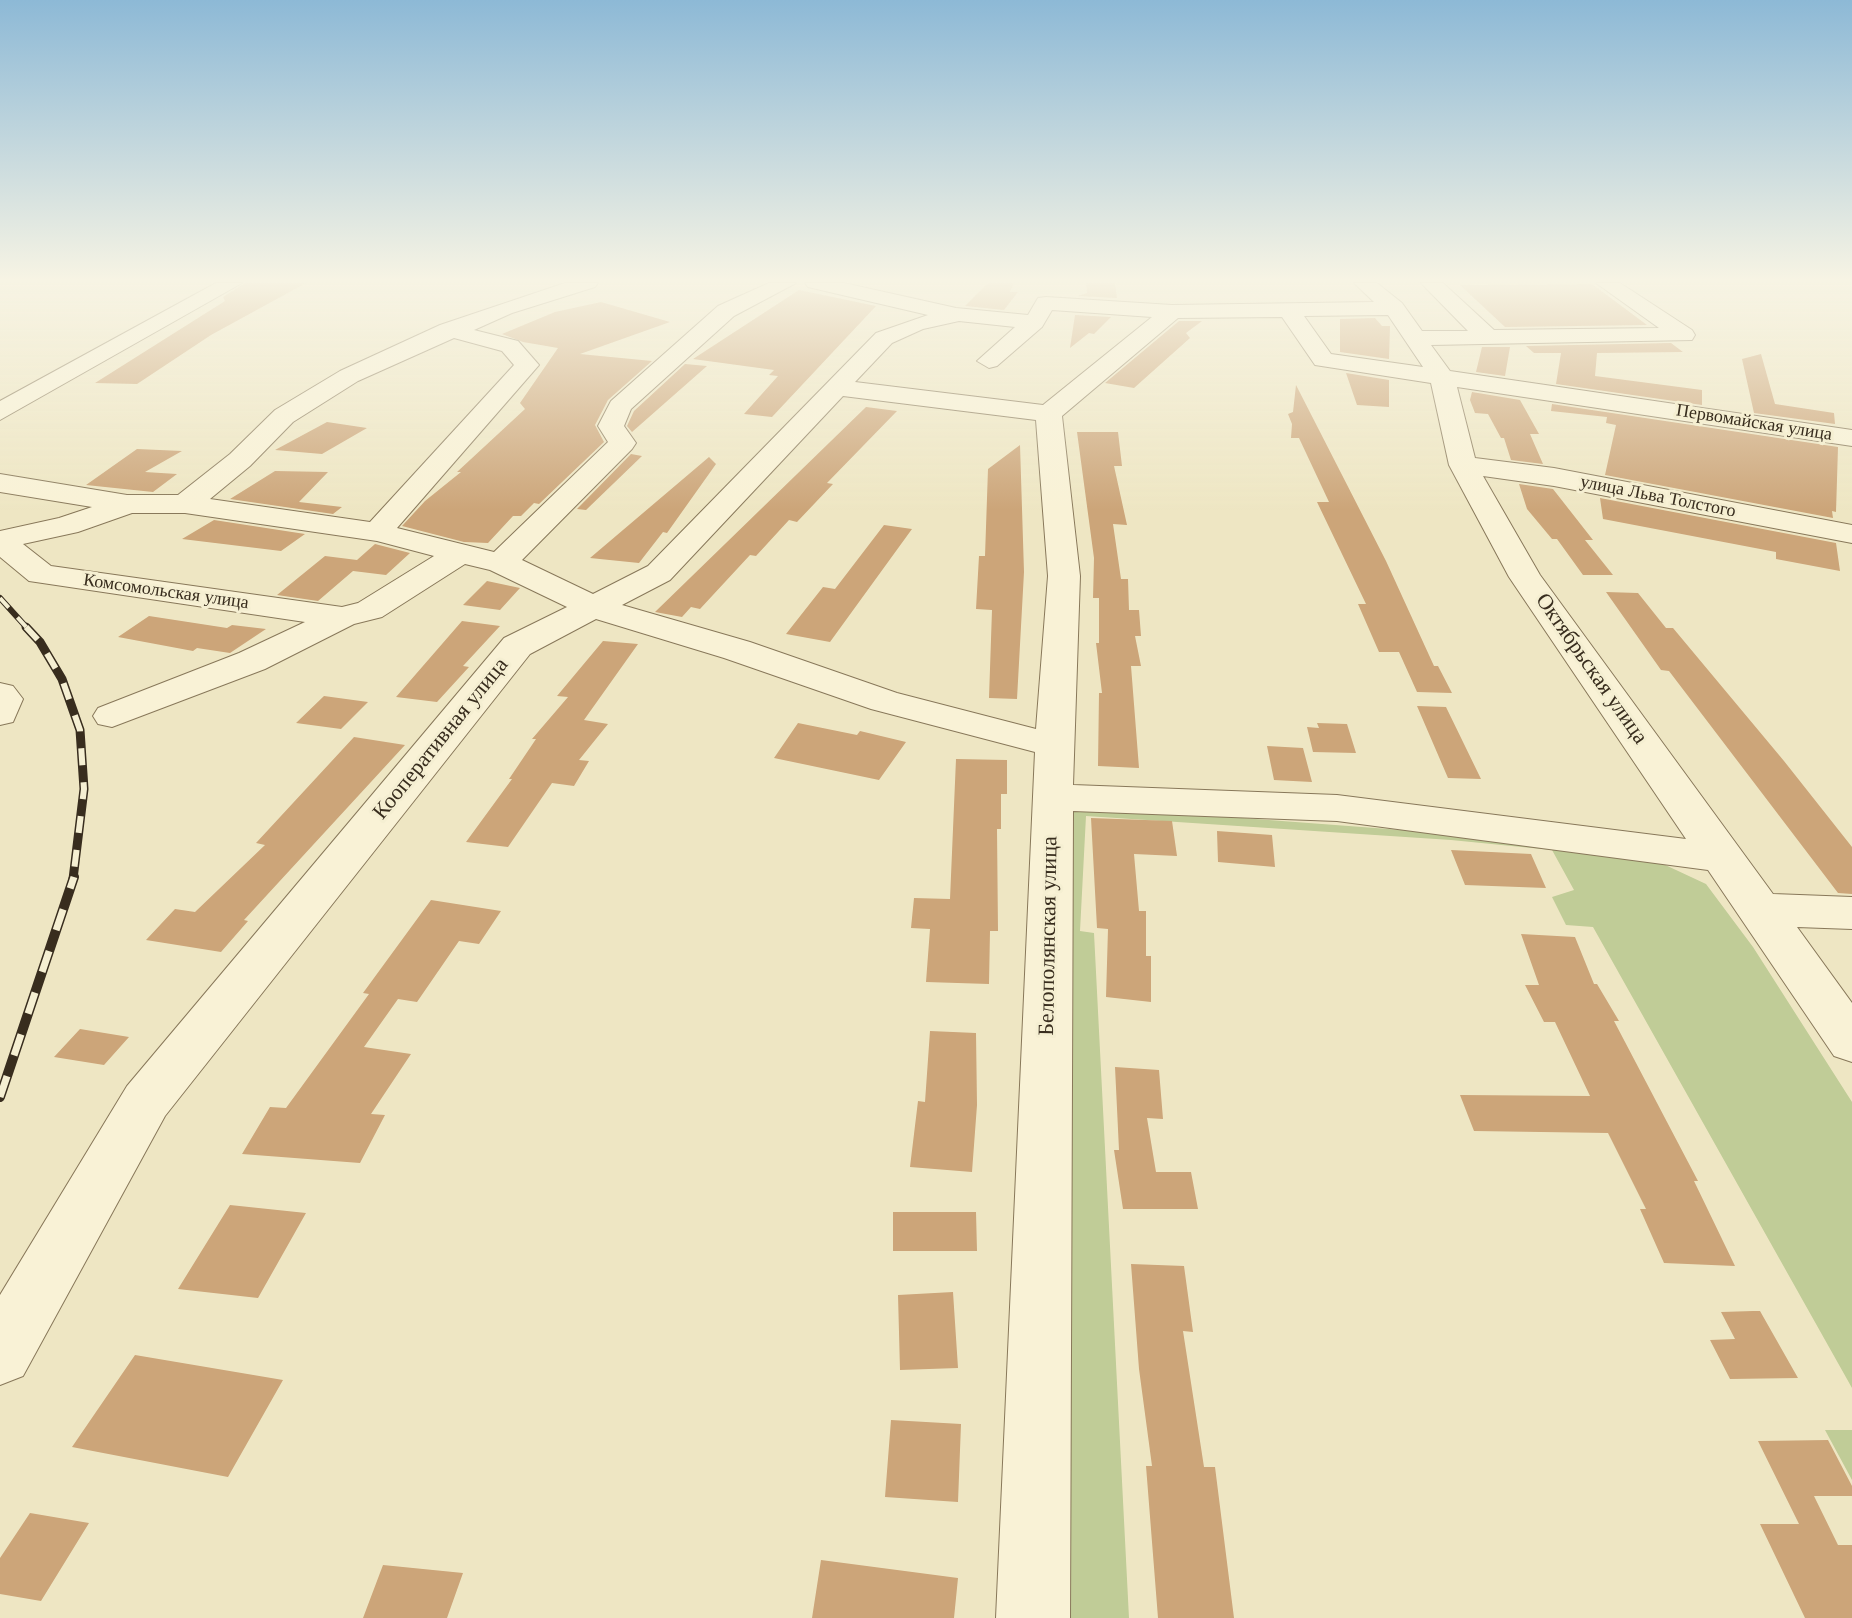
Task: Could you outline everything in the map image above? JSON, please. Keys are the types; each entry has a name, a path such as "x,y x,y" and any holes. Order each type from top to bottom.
{"street":[{"path":"0,412 96,359"},
{"path":"185,504 240,460 284,416 349,376 387,359"},
{"path":"377,532 527,365 521,359"},
{"path":"501,563 622,443 611,426 620,406 673,359"},
{"name":"Кооперативная улица","path":"0,1354 146,1101 517,646 659,573 866,359"},
{"path":"840,388 1049,414 1116,359"},
{"name":"Первомайская улица","path":"1322,359 1852,438"},
{"name":"Октябрьская улица","path":"1430,359 1442,377 1463,465 1525,577 1726,858 1852,1042"},
{"name":"Белополянская улица","path":"1033,1618 1052,797 1064,576 1049,414"},
{"name":"улица Льва Толстого","path":"1463,465 1554,477 1852,534"},
{"path":"0,483 127,504 185,504 377,532 501,563 596,608 737,650 884,701 1056,746"},
{"path":"0,541 67,526 127,504"},
{"name":"Комсомольская улица","path":"0,541 41,574 342,617"},
{"name":"Комсомольская улица","path":"112,716 252,661 342,617 370,610 460,553"},
{"path":"0,694 4,699 0,714"},
{"path":"1052,797 1337,808 1726,858"},
{"path":"1761,910 1852,913"}],"green space":[{"path":"1096,807 1415,831 1661,863 1706,884 1753,947 1852,1102 1852,1388 1593,927 1566,925 1552,897 1574,890 1552,850 1451,840 1086,816 1080,931 1094,933 1129,1618 1071,1618 1070,814 1075,809"},
{"path":"1825,1430 1852,1430 1852,1480"}],"building":[{"path":"134,359 176,359 137,384 95,383"},
{"path":"551,359 652,361 608,400 595,425 604,442 539,504 534,503 521,516 513,516 488,543 464,542 402,526 525,409 520,403"},
{"path":"693,359 827,359 772,417 744,414 778,376 769,375 774,370"},
{"path":"1134,359 1167,359 1134,388 1105,383"},
{"path":"1479,359 1508,359 1505,376 1476,372"},
{"path":"1560,359 1597,359 1595,376 1702,390 1702,405 1556,384"},
{"path":"1742,359 1762,359 1775,404 1834,413 1835,424 1754,413"},
{"path":"685,364 707,366 632,432 627,426 634,411"},
{"path":"1346,373 1389,380 1389,407 1357,405"},
{"path":"1296,385 1386,561 1434,666 1438,666 1452,693 1417,692 1399,652 1379,652 1358,604 1366,604 1317,502 1329,502 1299,438 1291,438 1292,424 1288,414 1293,412"},
{"path":"1472,392 1520,400 1539,434 1530,434 1543,464 1511,460 1504,438 1501,438 1488,414 1475,413 1470,400"},
{"path":"1552,404 1838,447 1836,512 1832,511 1833,518 1605,475 1616,425 1606,423 1607,417 1551,411"},
{"path":"866,407 897,411 827,483 833,484 797,522 789,520 756,556 750,555 700,609 691,607 682,617 655,612"},
{"path":"327,422 367,428 322,454 275,450"},
{"path":"1077,432 1118,432 1122,466 1114,466 1127,525 1113,524 1121,579 1128,579 1129,610 1139,610 1141,636 1135,636 1141,666 1131,666 1139,768 1098,766 1099,693 1102,693 1096,643 1099,643 1099,598 1093,598 1094,558"},
{"path":"1020,445 1024,572 1017,699 989,698 992,610 976,609 979,556 985,556 988,469"},
{"path":"137,449 182,451 145,472 177,474 153,492 86,485"},
{"path":"631,454 642,456 586,510 577,509"},
{"path":"709,457 716,464 667,533 663,532 639,563 590,558"},
{"path":"275,471 328,472 299,502 342,507 333,514 230,499"},
{"path":"1519,484 1553,489 1593,540 1585,540 1613,575 1583,575 1557,539 1552,539 1527,509"},
{"path":"1600,498 1836,543 1840,571 1776,559 1776,552 1603,519"},
{"path":"214,520 305,534 281,551 182,539"},
{"path":"884,525 912,529 830,642 786,634 823,587 835,589"},
{"path":"375,544 410,553 386,575 353,571 318,601 277,595 325,556 357,560"},
{"path":"487,581 520,588 500,610 463,605"},
{"path":"1606,592 1638,593 1666,628 1673,628 1784,761 1852,847 1852,894 1838,893 1669,671 1661,670"},
{"path":"149,616 227,628 232,625 266,629 230,653 197,648 193,651 118,637"},
{"path":"462,621 500,626 463,666 469,667 437,702 396,697"},
{"path":"603,641 638,644 584,720 608,724 579,760 589,761 574,786 552,783 508,847 466,842 512,779 509,779 536,739 532,739 568,697 557,696"},
{"path":"324,696 368,702 341,729 296,723"},
{"path":"1417,706 1446,707 1481,779 1448,778"},
{"path":"798,723 857,735 860,731 906,742 879,780 774,758"},
{"path":"1317,723 1347,724 1356,753 1313,752 1307,727 1319,728"},
{"path":"354,737 405,745 244,920 248,921 221,952 146,940 175,909 195,912 265,845 256,843"},
{"path":"1267,746 1303,748 1312,782 1274,780"},
{"path":"956,759 1007,760 1007,794 1001,794 1001,829 997,829 998,931 990,931 989,984 926,982 930,929 911,928 914,898 950,899"},
{"path":"1091,818 1172,821 1177,856 1134,854 1139,911 1146,911 1146,956 1151,956 1151,1002 1106,997 1108,929 1097,928"},
{"path":"1217,831 1272,835 1275,867 1218,862"},
{"path":"1451,850 1531,854 1546,888 1465,885"},
{"path":"431,900 501,911 479,944 459,941 417,1002 398,999 364,1047 411,1054 371,1114 385,1115 360,1163 242,1154 270,1107 286,1108 369,994 363,993"},
{"path":"1521,934 1575,937 1594,984 1597,984 1619,1021 1614,1021 1698,1181 1694,1181 1735,1266 1664,1263 1640,1209 1646,1209 1608,1133 1474,1131 1460,1095 1590,1096 1555,1022 1544,1022 1525,985 1539,985"},
{"path":"80,1029 129,1037 104,1065 54,1057"},
{"path":"930,1031 976,1033 977,1105 972,1172 910,1167 918,1101 925,1102"},
{"path":"1115,1067 1159,1070 1163,1119 1147,1118 1156,1172 1191,1172 1198,1209 1123,1209 1114,1150 1119,1150"},
{"path":"230,1205 306,1213 258,1298 178,1289"},
{"path":"893,1212 976,1212 977,1251 893,1251"},
{"path":"1131,1264 1184,1266 1193,1332 1183,1331 1204,1467 1215,1467 1234,1618 1158,1618 1146,1466 1152,1466 1139,1369"},
{"path":"953,1292 958,1368 900,1370 898,1295"},
{"path":"1760,1311 1798,1378 1730,1379 1710,1340 1735,1339 1721,1312"},
{"path":"135,1355 283,1380 228,1477 72,1447"},
{"path":"891,1420 961,1424 958,1502 885,1497"},
{"path":"1828,1440 1852,1486 1852,1496 1814,1496 1838,1545 1852,1545 1852,1618 1805,1618 1760,1524 1799,1524 1758,1441"},
{"path":"30,1513 89,1523 41,1601 0,1594 0,1558"},
{"path":"821,1560 958,1578 954,1618 812,1618"},
{"path":"383,1565 463,1573 447,1618 363,1618"}],"railway":[{"path":"0,598 28,629"},
{"path":"26,627 40,642 62,679 80,730 84,789 73,879"},
{"path":"0,1097 74,877"}]}
